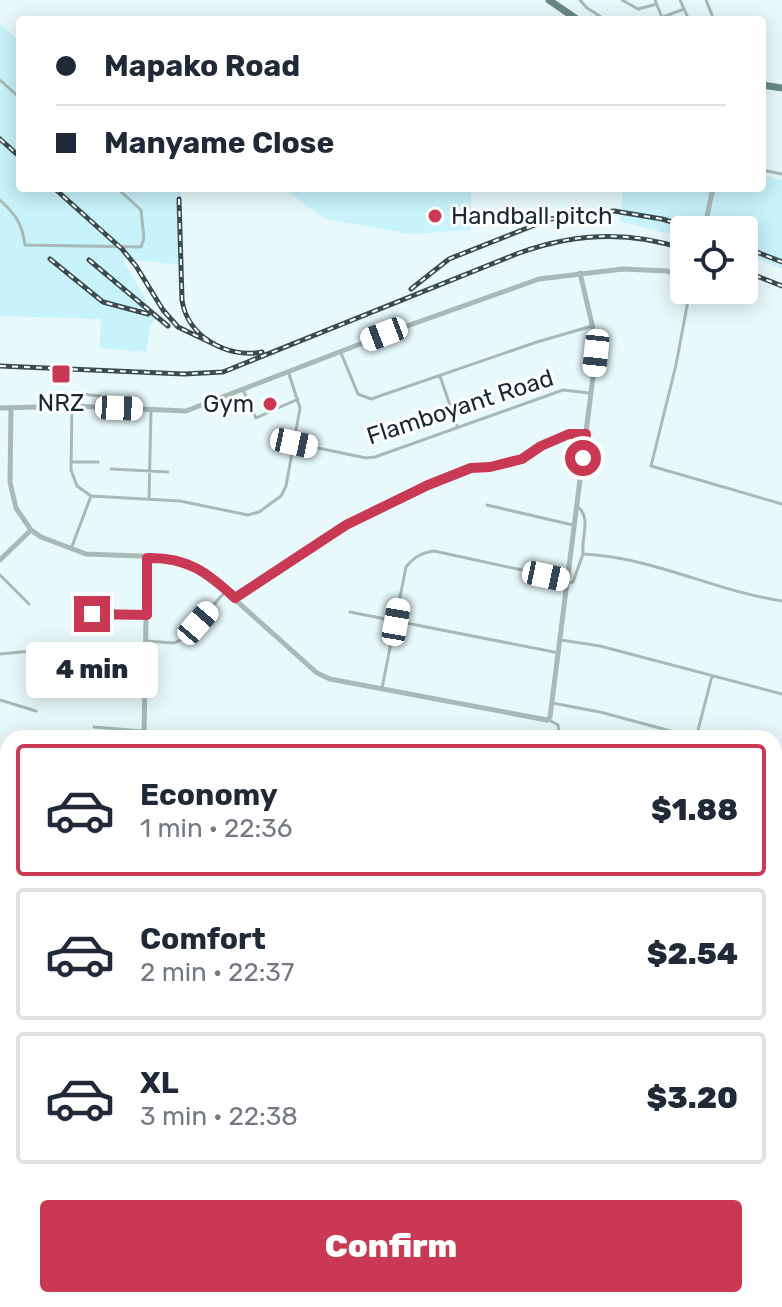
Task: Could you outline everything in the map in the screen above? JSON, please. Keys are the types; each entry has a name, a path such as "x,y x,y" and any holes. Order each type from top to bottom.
{"main road":[{"path":"549,0 572,16"}],"street":[{"path":"580,0 600,16"},
{"path":"622,0 638,9 656,2"},
{"path":"680,0 687,16"},
{"path":"668,16 684,9"},
{"path":"0,80 16,94"},
{"path":"0,200 18,216 25,245 141,247 144,218 141,210 121,192"},
{"path":"707,216 712,192"},
{"path":"0,408 72,406 186,411 539,279 580,273 656,270 670,272"},
{"path":"547,720 561,640 596,353 580,273"},
{"path":"687,304 651,466 782,504"},
{"path":"340,351 358,394 371,399 592,326"},
{"path":"72,406 71,462 77,486 91,496 180,501 248,515 259,512 281,496 286,486 300,408 288,371"},
{"path":"440,376 457,426"},
{"path":"243,390 256,418 298,399"},
{"name":"Flamboyant Road","path":"294,443 366,458 563,390 591,393"},
{"path":"72,393 100,396"},
{"path":"11,409 10,482 16,508 31,530 41,537 71,549 103,556 180,560 204,572 317,673 330,679 547,720 558,725 559,730"},
{"path":"149,499 151,409"},
{"path":"235,598 346,525 428,485 471,468 522,459 541,446 569,434 586,434"},
{"path":"71,462 98,462"},
{"path":"111,469 168,472"},
{"path":"1,470 10,470"},
{"path":"71,549 91,496"},
{"path":"487,505 574,525"},
{"path":"382,688 406,567 412,559 424,552 434,551 573,582 583,554 586,518 577,506"},
{"path":"0,560 31,530"},
{"path":"583,554 628,561 782,601"},
{"path":"144,730 147,558"},
{"path":"0,575 29,604"},
{"path":"146,641 174,643 183,639 226,590"},
{"path":"350,612 559,653"},
{"path":"92,614 147,615"},
{"path":"561,640 600,646 782,694"},
{"path":"0,654 32,651"},
{"path":"97,668 146,670"},
{"path":"699,730 712,676"},
{"path":"0,700 36,711"},
{"path":"552,703 667,730"},
{"path":"94,727 113,730"}],"shaded area":[{"path":"0,24 16,38 16,192 181,192 184,265 123,259 156,318 150,326 146,352 100,348 101,319 0,316"},
{"path":"766,176 782,180 782,269 758,259 758,216 670,216 670,234 620,221 623,192 766,192"},
{"path":"288,192 471,192 471,230 411,234 326,219"}],"railway":[{"path":"0,139 16,153"},
{"path":"58,192 122,249 178,327 220,347"},
{"path":"179,199 185,313 200,334 211,342 235,352 262,352"},
{"path":"411,289 449,259 550,219 614,211 670,221"},
{"path":"0,366 184,374 223,372 540,246 601,236 670,245"},
{"path":"758,253 782,262"},
{"path":"50,259 103,302 148,314"},
{"path":"89,260 168,326"},
{"path":"758,277 782,286"}],"place":[{"name":"Handball pitch","path":"435,216"},
{"name":"NRZ","path":"61,374"},
{"name":"Gym","path":"270,404"}],"route":[{"path":"92,614 147,615 147,558 180,560 204,572 235,598 346,525 428,485 471,468 522,459 541,446 569,434 586,434 583,458"}]}
